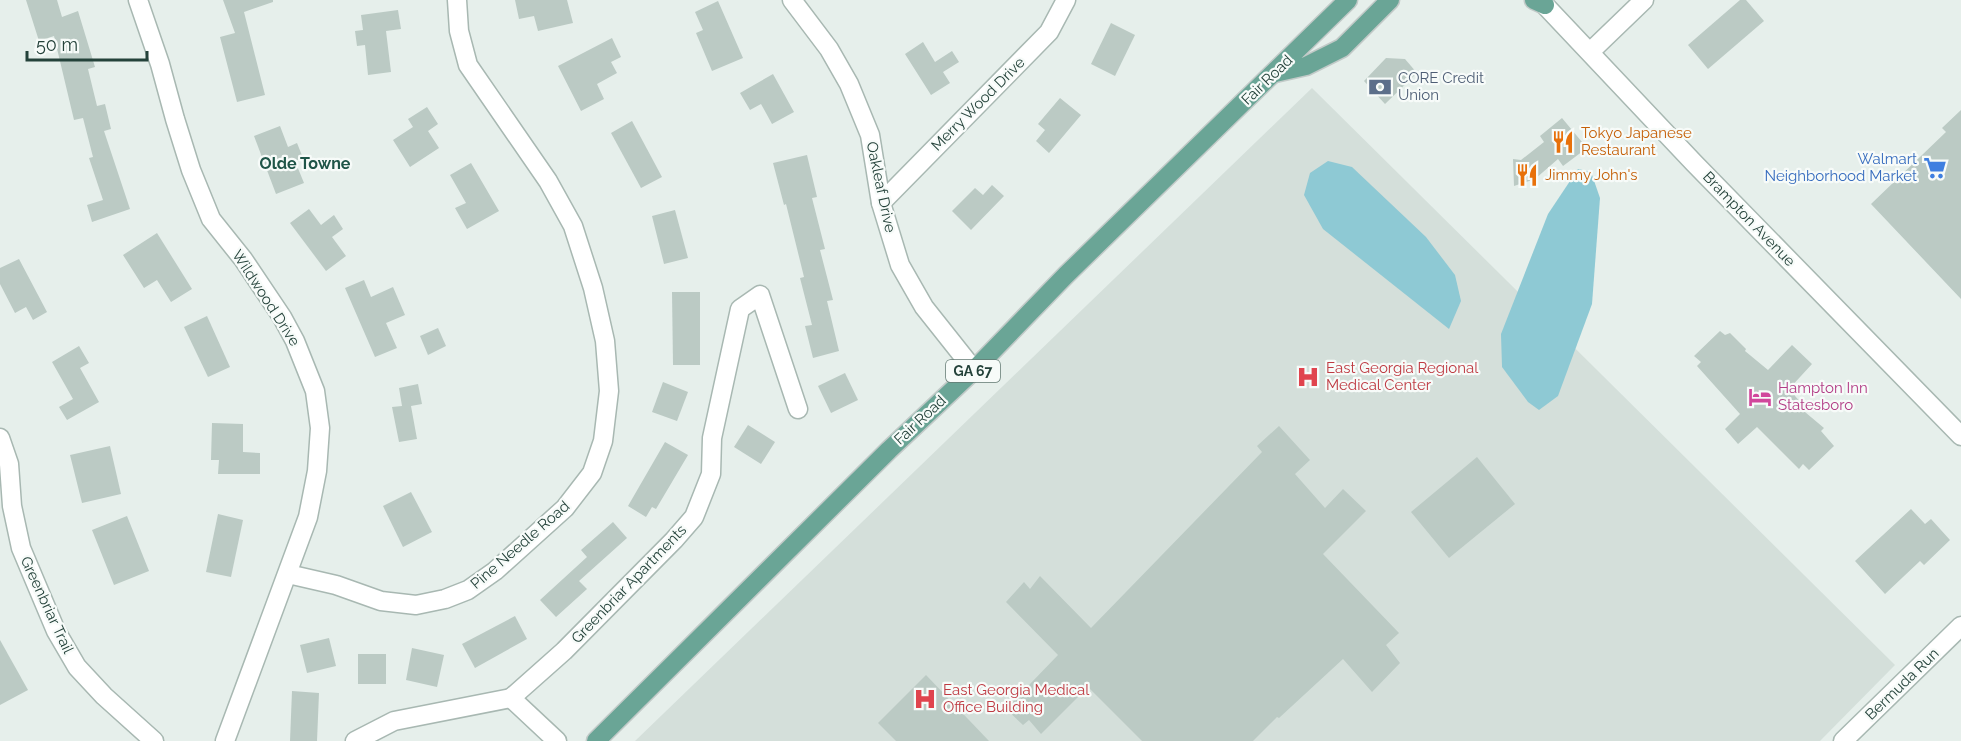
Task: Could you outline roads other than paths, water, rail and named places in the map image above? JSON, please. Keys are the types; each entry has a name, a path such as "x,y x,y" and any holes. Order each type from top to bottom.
{"main road":[{"name":"Fair Road","path":"596,741 889,450 974,370 1066,275 1348,0"},
{"path":"1273,74 1306,66 1342,48 1390,0"}],"street":[{"name":"Wildwood Drive","path":"138,0 160,64 191,170 211,219 243,259 282,317 295,341 315,391 320,428 317,471 308,517 225,741"},
{"name":"Pine Needle Road","path":"288,574 336,585 381,601 416,605 468,590 495,571 566,508 592,473 603,441 609,392 605,341 573,226 548,181 468,65 459,31 457,0"},
{"name":"Oakleaf Drive","path":"792,0 829,49 849,84 870,135 881,203 900,265 924,307 974,370"},
{"name":"Merry Wood Drive","path":"881,203 1049,32 1066,0"},
{"path":"1590,52 1644,0"},
{"name":"Brampton Avenue","path":"1540,1 1701,170 1961,436"},
{"name":"Greenbriar Apartments","path":"511,698 564,651 674,540 693,516 711,474 712,438 740,309 760,295 798,410"},
{"name":"Greenbriar Trail","path":"0,438 9,465 12,506 21,548 56,631 77,667 154,741"},
{"name":"Bermuda Run","path":"1844,741 1961,626"},
{"path":"356,741 394,721 511,698 557,741"}],"water":[{"path":"1328,161 1352,167 1426,237 1455,275 1461,301 1449,329 1323,229 1304,195 1310,173"},
{"path":"1578,169 1591,172 1600,198 1592,304 1558,396 1539,410 1528,402 1502,367 1501,334 1548,214"}],"place":[{"name":"CORE Credit Union","path":"1380,87"},
{"name":"Tokyo Japanese Restaurant","path":"1563,142"},
{"name":"Walmart Neighborhood Market","path":"1935,168"},
{"name":"Jimmy John's","path":"1527,175"},
{"name":"East Georgia Regional Medical Center","path":"1308,377"},
{"name":"Hampton Inn Statesboro","path":"1760,397"},
{"name":"East Georgia Medical Office Building","path":"925,699"}],"district":[{"name":"Olde Towne","path":"305,163"}]}
